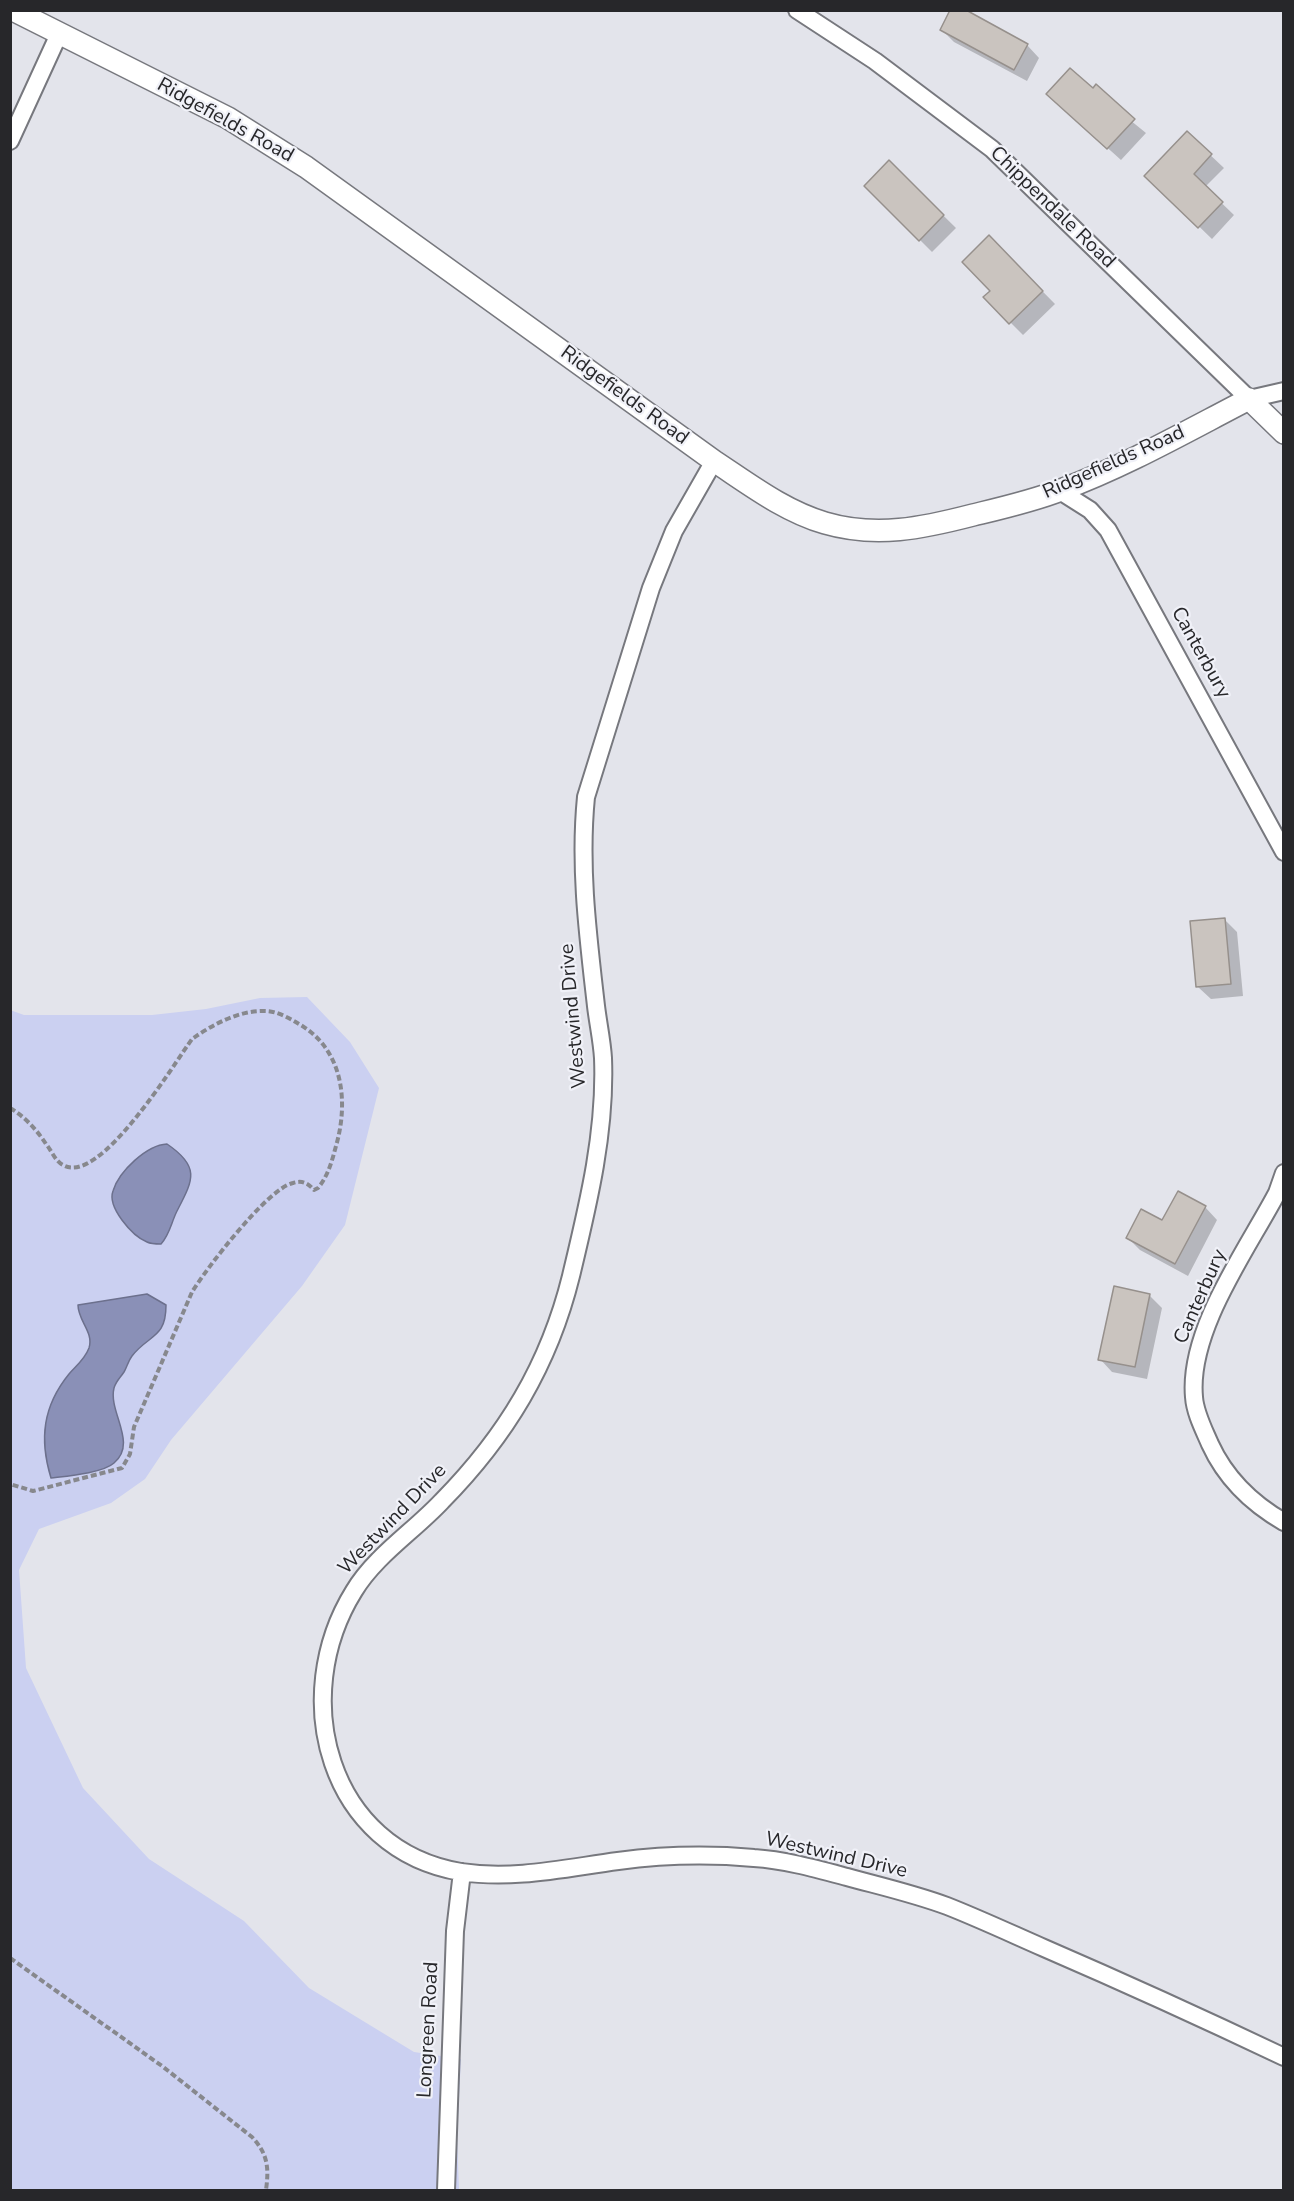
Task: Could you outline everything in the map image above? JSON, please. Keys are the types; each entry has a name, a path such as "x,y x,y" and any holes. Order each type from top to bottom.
{"street":[{"name":"Ridgefields Road","path":"14,10 228,118 306,167 714,461 772,500 824,523 873,531 912,530 1060,490 1138,456 1250,399 1284,391"},
{"name":"Chippendale Road","path":"797,10 875,61 992,150 1284,433"},
{"path":"10,141 59,34"},
{"name":"Westwind Drive","path":"714,461 674,531 651,588 586,796 583,832 584,895 603,1057 602,1107 594,1171 552,1342 498,1437 444,1500 377,1562 356,1586 340,1616 328,1652 321,1686 323,1722 337,1777 371,1829 424,1863 462,1872 507,1876 663,1856 711,1855 762,1858 817,1869 948,1906 1169,2002 1284,2057"},
{"name":"Canterbury","path":"1060,490 1090,510 1108,531 1284,852"},
{"name":"Canterbury","path":"1284,1173 1211,1316 1194,1365 1194,1398 1216,1456 1233,1484 1259,1506 1284,1522"},
{"name":"Longreen Road","path":"446,2190 454,1931 462,1872"}],"path":[{"path":"10,1108 41,1136 60,1164 68,1168 91,1163 127,1129 192,1039 207,1028 232,1017 264,1011 284,1015 320,1040 340,1076 343,1102 340,1131 330,1168 318,1188 314,1190 308,1183 302,1182 292,1183 282,1188 262,1205 202,1274 192,1292 135,1427 130,1454 122,1468 33,1491 10,1484"},
{"path":"10,1958 162,2066 252,2137 259,2145 268,2164 266,2190"}],"shaded area":[{"path":"307,997 350,1042 379,1088 345,1225 302,1286 171,1440 145,1479 111,1503 39,1529 19,1570 26,1668 83,1788 149,1859 244,1921 309,1988 414,2052 461,2059 457,2137 459,2190 11,2190 10,1010 24,1015 152,1015 206,1009 260,998"},
{"path":"167,1144 185,1160 191,1174 190,1182 166,1236 161,1244 152,1244 141,1239 122,1220 114,1205 113,1191 121,1175 135,1160 159,1145"},
{"path":"147,1294 166,1305 165,1316 160,1330 138,1349 114,1388 113,1397 123,1437 121,1455 114,1463 102,1469 51,1478 45,1450 49,1411 60,1386 85,1356 90,1342 78,1305"}],"building":[{"path":"950,10 966,10 1028,44 1014,70 940,30"},
{"path":"1070,68 1093,88 1096,84 1135,119 1107,149 1046,94"},
{"path":"1187,131 1212,154 1194,174 1223,202 1198,228 1144,176"},
{"path":"889,160 944,215 919,241 864,186"},
{"path":"989,235 1043,291 1009,324 983,297 990,291 962,262"},
{"path":"1225,918 1231,984 1196,987 1190,921"},
{"path":"1178,1191 1206,1206 1175,1264 1126,1238 1141,1209 1162,1220"},
{"path":"1114,1286 1150,1294 1135,1367 1098,1360"}]}
